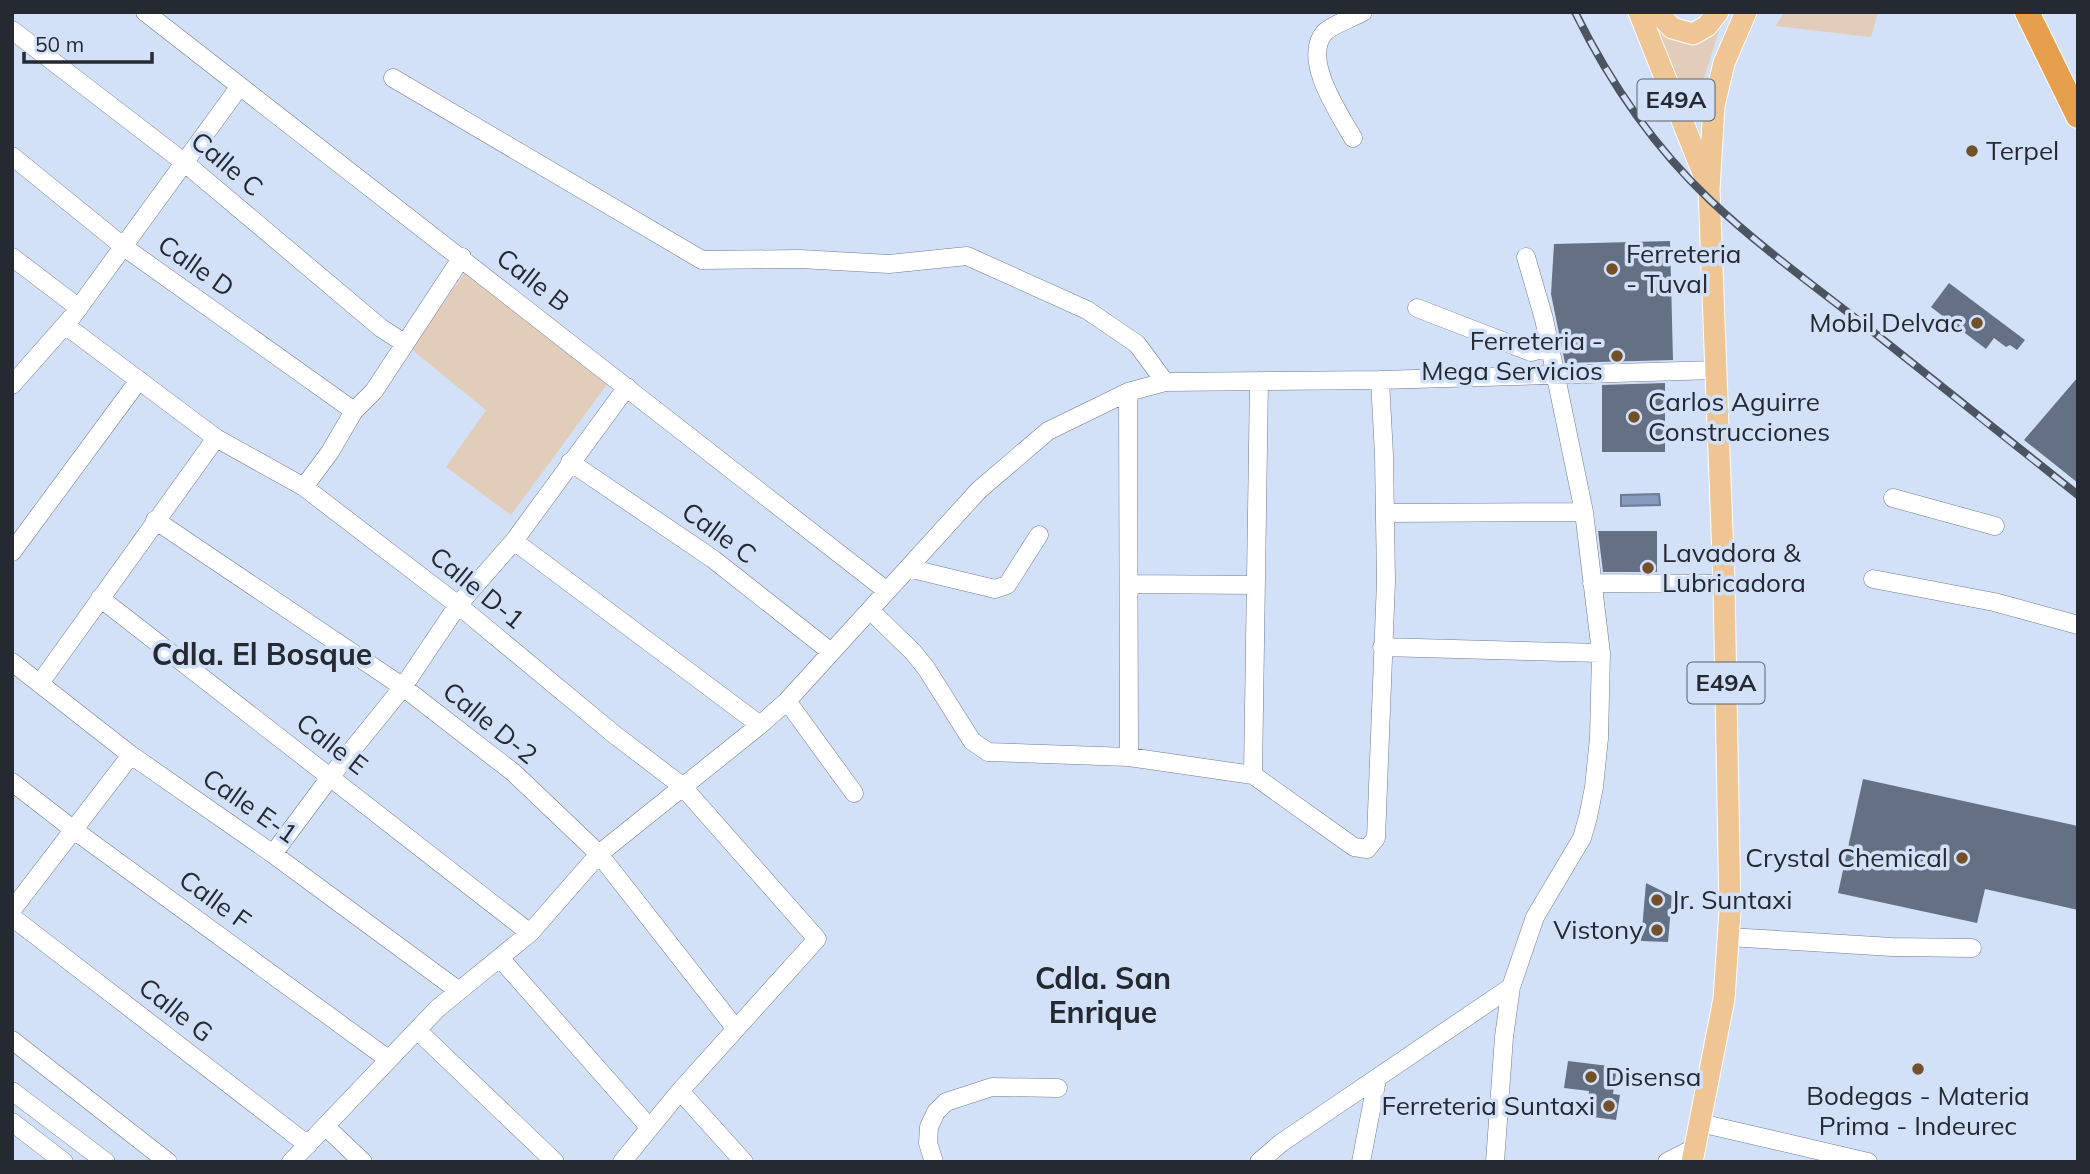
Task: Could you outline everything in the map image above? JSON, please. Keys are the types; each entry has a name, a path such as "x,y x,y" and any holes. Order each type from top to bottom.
{"highway":[{"path":"2027,12 2078,116"}],"main road":[{"name":"E49A","path":"1639,12 1709,189"},
{"path":"1657,12 1672,27 1693,34 1706,26 1718,12"},
{"name":"E49A","path":"1694,1154 1724,999 1729,937 1724,584 1709,189 1714,106 1724,63 1746,12"}],"street":[{"name":"Calle B","path":"145,12 887,591"},
{"path":"1353,138 1320,75 1316,51 1325,32 1363,12"},
{"name":"Calle C","path":"12,30 185,163 381,328 404,343"},
{"path":"393,78 702,260 800,259 889,264 967,256 1087,310 1137,344 1165,382"},
{"path":"12,385 79,308 240,86"},
{"name":"Calle D","path":"12,156 124,247 354,411"},
{"path":"12,257 79,308"},
{"path":"304,487 330,452 354,411 374,391 462,257"},
{"path":"1495,1162 1504,1037 1511,987 1535,917 1582,838 1594,787 1599,738 1601,653 1584,512 1544,319 1526,257"},
{"path":"1417,308 1531,352 1549,347"},
{"name":"Calle D-1","path":"65,325 216,438 304,487 457,605 615,735 682,786 817,939 736,1029"},
{"path":"291,1162 438,1008 530,933 599,854 787,701 979,490 1048,431 1128,392 1165,382 1380,380 1716,370"},
{"path":"12,552 139,380"},
{"path":"870,610 913,652 972,741 988,752 1129,757 1253,775 1354,847 1367,849 1376,838 1386,581 1380,380"},
{"path":"1253,775 1259,381"},
{"path":"273,854 331,776 403,687 457,605 514,541 627,387"},
{"path":"1128,392 1129,757"},
{"path":"40,683 216,438"},
{"name":"Calle C","path":"570,462 713,559 831,652"},
{"path":"1894,498 1995,526"},
{"path":"1386,513 1584,512"},
{"name":"Calle D-2","path":"155,520 403,687 514,773 599,854 736,1029"},
{"path":"908,568 995,589 1007,585 1039,535"},
{"path":"514,541 760,725"},
{"path":"1872,579 1994,602 2078,625"},
{"path":"1592,583 1724,584"},
{"path":"1129,584 1256,585"},
{"name":"Calle E","path":"100,598 530,933"},
{"path":"1382,647 1601,653"},
{"name":"Calle E-1","path":"12,662 131,755 273,854 459,991"},
{"path":"787,701 854,793"},
{"path":"12,910 131,755"},
{"name":"Calle F","path":"12,782 388,1059"},
{"name":"Calle G","path":"12,917 308,1144"},
{"path":"1729,937 1892,947 1972,948"},
{"path":"500,958 650,1128"},
{"path":"1259,1162 1281,1143 1511,987"},
{"path":"622,1162 680,1091 736,1029"},
{"path":"417,1030 555,1162"},
{"path":"12,1040 168,1162"},
{"path":"1361,1162 1377,1079"},
{"path":"934,1162 928,1143 929,1127 936,1112 946,1102 992,1087 1058,1088"},
{"path":"12,1091 106,1162"},
{"path":"680,1091 744,1162"},
{"path":"12,1122 64,1162"},
{"path":"1700,1123 1868,1162"},
{"path":"325,1126 363,1162"},
{"path":"1667,1162 1694,1154"}],"shaded area":[{"path":"1785,12 1878,12 1871,37 1775,26"},
{"path":"1722,21 1696,104 1687,108 1655,24 1661,28"},
{"path":"468,268 611,379 511,515 446,467 486,410 411,349"}],"water":[{"path":"1659,494 1660,505 1621,506 1621,495"}],"building":[{"name":"Ferreteria - Tuval","path":"1670,241 1673,360 1565,363 1551,294 1554,244"},
{"name":"Mobil Delvac","path":"1949,283 2025,340 2017,350 2010,345 2006,347 1994,338 1986,349 1931,307"},
{"path":"2078,377 2078,483 2024,440"},
{"name":"Carlos Aguirre Construcciones","path":"1665,383 1665,452 1602,452 1602,385"},
{"path":"1598,531 1657,531 1657,572 1603,572"},
{"name":"Crystal Chemical","path":"1863,779 2078,826 2078,910 1985,889 1977,923 1838,893"},
{"path":"1646,883 1672,896 1668,942 1641,941"},
{"name":"Disensa","path":"1568,1061 1617,1067 1613,1094 1620,1095 1616,1120 1586,1116 1589,1091 1564,1088"}],"railway":[{"path":"1575,12 1618,88 1652,136 1710,200 1767,250 2078,495"}],"place":[{"name":"Terpel","path":"1972,151"},
{"name":"Ferreteria - Tuval","path":"1612,269"},
{"name":"Mobil Delvac","path":"1977,323"},
{"name":"Ferreteria - Mega Servicios","path":"1617,356"},
{"name":"Carlos Aguirre Construcciones","path":"1634,417"},
{"name":"Lavadora & Lubricadora","path":"1648,568"},
{"name":"Crystal Chemical","path":"1962,858"},
{"name":"Jr. Suntaxi","path":"1657,900"},
{"name":"Vistony","path":"1657,930"},
{"name":"Bodegas - Materia Prima - Indeurec","path":"1918,1069"},
{"name":"Disensa","path":"1591,1077"},
{"name":"Ferreteria Suntaxi","path":"1609,1106"}],"district":[{"name":"Cdla. El Bosque","path":"262,655"},
{"name":"Cdla. San Enrique","path":"1103,996"}]}
